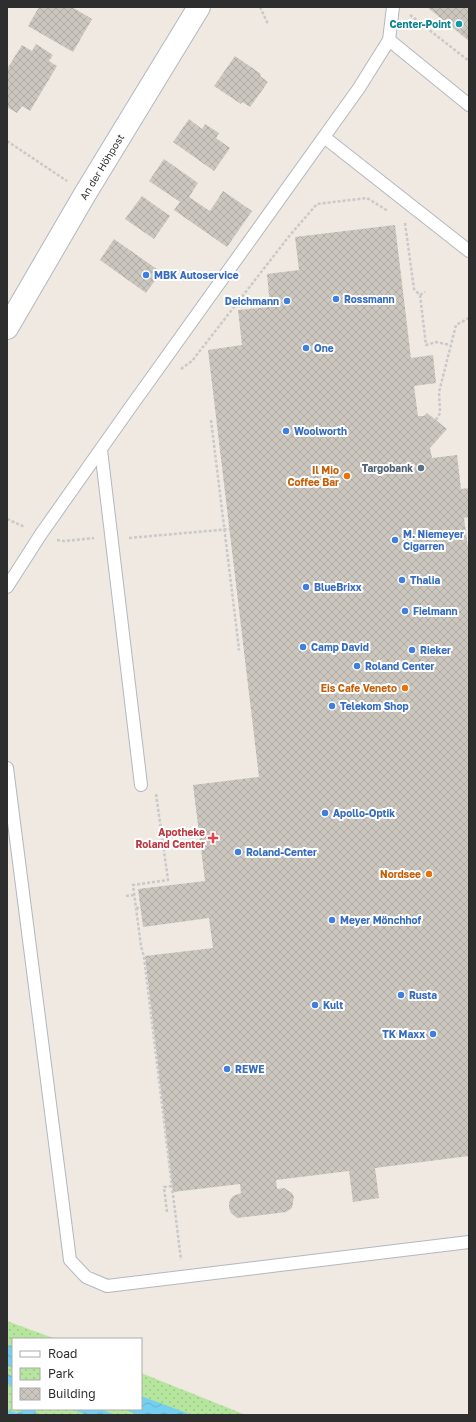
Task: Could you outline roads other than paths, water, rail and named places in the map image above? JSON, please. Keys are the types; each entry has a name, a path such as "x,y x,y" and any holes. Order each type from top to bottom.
{"street":[{"name":"An der Höhpost","path":"7,328 199,7"}],"lane":[{"path":"7,587 41,534 359,88 388,40 393,7"},
{"path":"388,40 469,105"},
{"path":"324,137 469,252"},
{"path":"101,450 141,786"},
{"path":"7,768 70,1260 86,1277 107,1286 469,1242"}],"water":[{"path":"7,1345 12,1347 12,1368 7,1365"},
{"path":"7,1374 12,1376 12,1386 7,1384"},
{"path":"142,1396 192,1415 139,1415 126,1410 142,1410"},
{"path":"7,1410 17,1413 22,1410 35,1410 37,1415 7,1415"},
{"path":"74,1410 103,1410 116,1415 87,1415"}],"place":[{"name":"Center-Point","path":"459,24"},
{"name":"MBK Autoservice","path":"146,275"},
{"name":"Rossmann","path":"336,299"},
{"name":"Deichmann","path":"287,301"},
{"name":"One","path":"306,348"},
{"name":"Woolworth","path":"286,431"},
{"name":"Targobank","path":"421,468"},
{"name":"Il Mio Coffee Bar","path":"347,476"},
{"name":"M. Niemeyer Cigarren","path":"395,540"},
{"name":"Thalia","path":"402,580"},
{"name":"BlueBrixx","path":"306,587"},
{"name":"Fielmann","path":"405,611"},
{"name":"Camp David","path":"303,647"},
{"name":"Rieker","path":"412,650"},
{"name":"Roland Center","path":"357,666"},
{"name":"Eis Cafe Veneto","path":"405,688"},
{"name":"Telekom Shop","path":"332,706"},
{"name":"Apollo-Optik","path":"325,813"},
{"name":"Apotheke Roland Center","path":"213,838"},
{"name":"Roland-Center","path":"238,852"},
{"name":"Nordsee","path":"429,874"},
{"name":"Meyer Mönchhof","path":"332,920"},
{"name":"Rusta","path":"401,995"},
{"name":"Kult","path":"315,1005"},
{"name":"TK Maxx","path":"433,1034"},
{"name":"REWE","path":"227,1069"}]}
